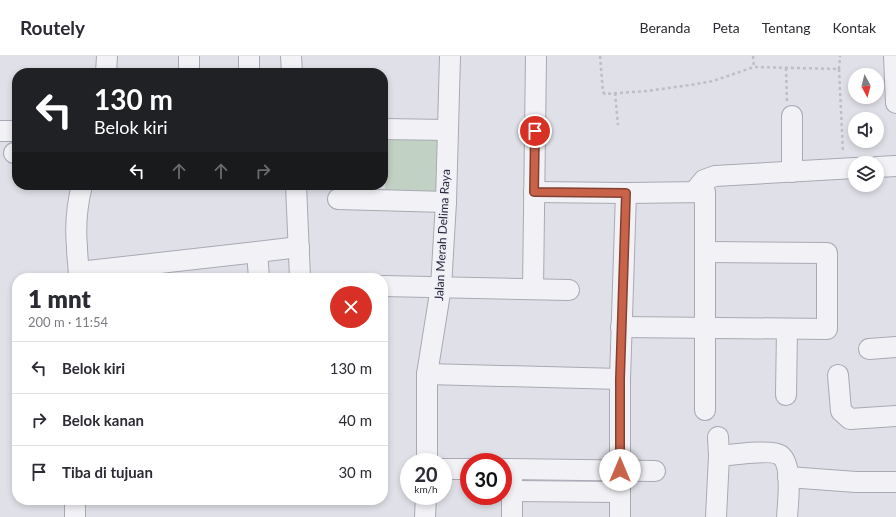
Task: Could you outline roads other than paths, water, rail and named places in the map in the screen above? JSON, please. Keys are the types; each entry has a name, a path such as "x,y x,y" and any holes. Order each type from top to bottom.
{"street":[{"path":"106,68 107,56"},
{"path":"189,56 189,68"},
{"path":"249,56 249,68"},
{"path":"291,56 292,68"},
{"name":"Jalan Merah Delima Raya","path":"427,453 427,374 441,287 446,202 450,56"},
{"path":"533,289 536,56"},
{"path":"894,56 896,103"},
{"path":"792,116 792,172"},
{"path":"388,129 448,130"},
{"path":"0,130 12,131"},
{"path":"884,167 896,166"},
{"path":"694,192 704,180 714,176 848,169"},
{"path":"81,190 78,200 77,246 84,273"},
{"path":"296,190 300,273"},
{"path":"534,192 705,192 705,410"},
{"path":"338,199 380,193 446,202"},
{"path":"620,517 620,379 626,193"},
{"path":"92,273 299,247"},
{"path":"257,252 259,273"},
{"path":"621,327 826,329 827,253 705,252"},
{"path":"388,286 569,290"},
{"path":"786,394 787,328"},
{"path":"869,350 896,347"},
{"path":"427,374 620,379"},
{"path":"838,375 841,411 850,418 896,416"},
{"path":"716,517 718,447 775,453 780,455 785,461 788,477 787,517"},
{"path":"512,469 655,471"},
{"path":"788,477 856,482 895,482"},
{"path":"512,491 620,492"},
{"path":"75,505 75,517"},
{"path":"425,517 426,505"},
{"path":"512,505 512,517"}]}
